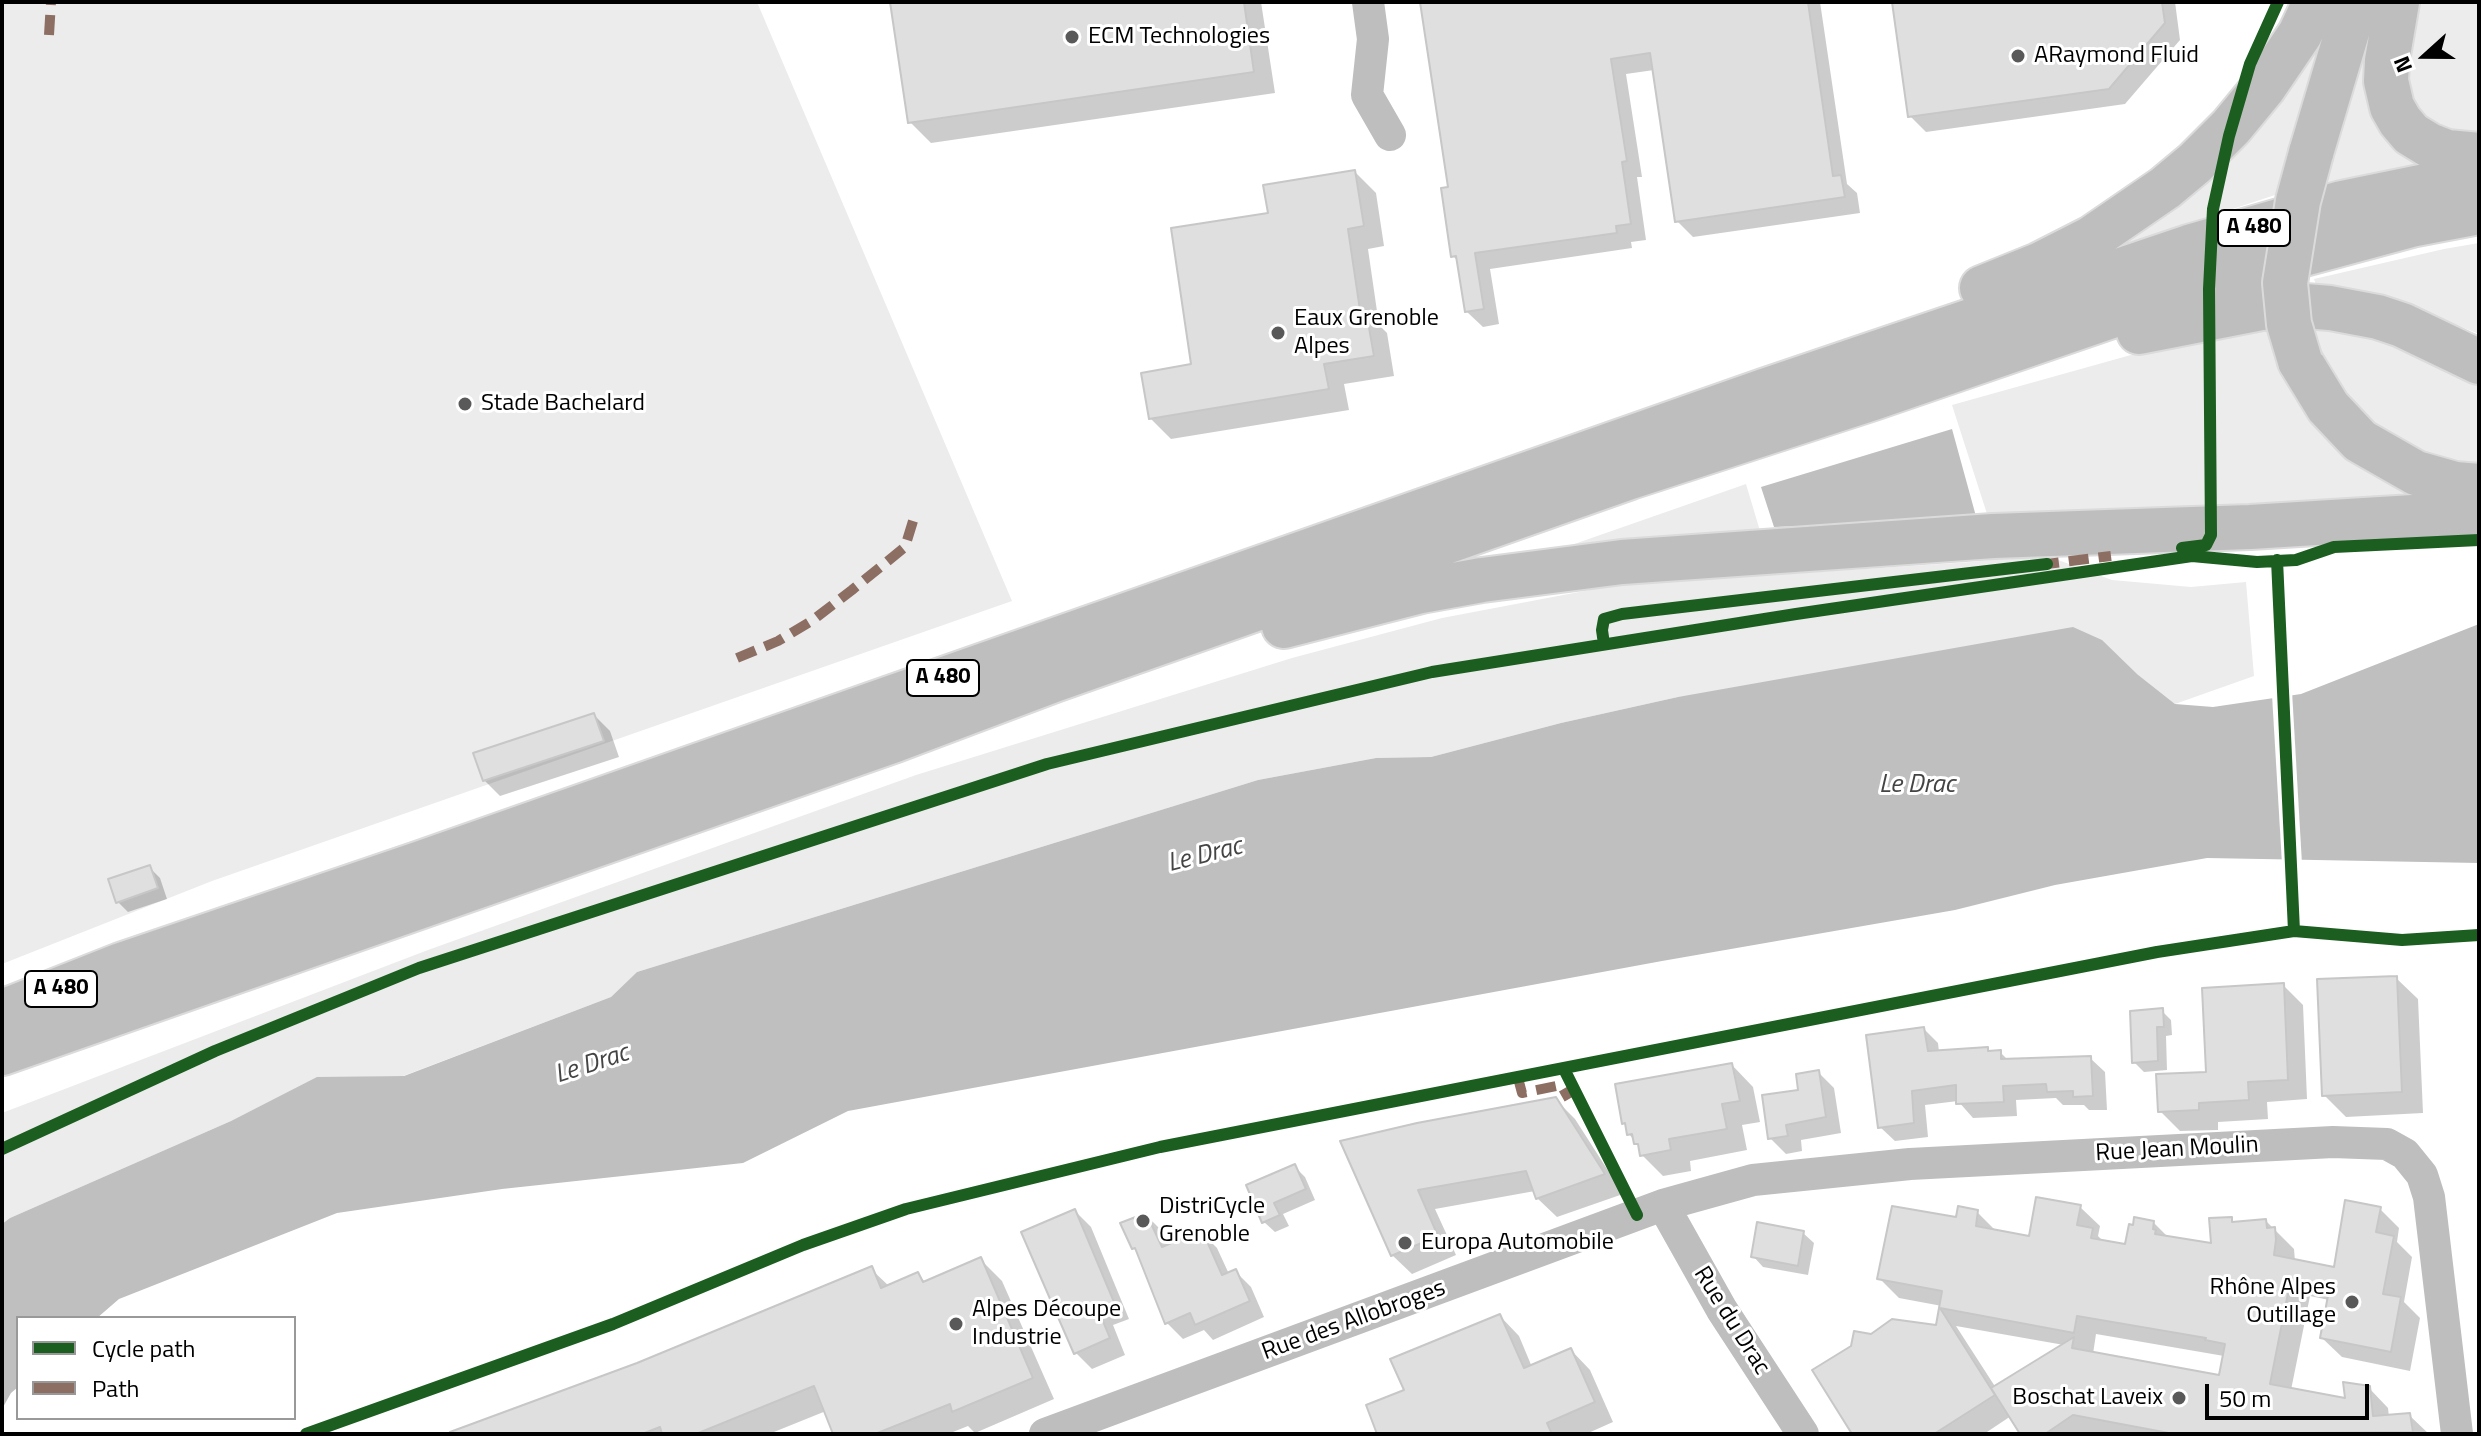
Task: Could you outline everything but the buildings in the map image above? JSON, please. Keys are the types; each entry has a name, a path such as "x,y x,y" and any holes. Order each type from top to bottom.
{"highway":[{"path":"1764,391 1814,354 2014,276 2120,221 2165,188 2231,127 2282,61 2300,34 2315,2"},
{"path":"2356,2 2296,214 2285,283 2289,324 2300,361 2328,407 2360,441 2416,473 2455,484 2479,486"},
{"path":"2397,2 2386,81 2392,107 2411,134 2429,145 2447,152 2479,155"},
{"name":"A 480","path":"2,1012 121,965 418,864 1764,391 2189,247 2342,203 2479,175"},
{"name":"A 480","path":"2,1053 895,740 1069,675 1630,477 1873,398 2248,269 2411,225 2479,212"},
{"path":"1873,398 2182,322 2262,308 2318,307 2378,317 2429,336 2479,362"},
{"path":"895,740 1054,704 1289,624 1421,591 1548,570 1745,552 1993,536 2250,527 2479,513"},
{"path":"2,993 121,965"}],"street":[{"path":"1368,2 1373,39 1367,95 1390,135"},
{"name":"Rue Jean Moulin","path":"1663,1205 1753,1180 1910,1164 2333,1142 2387,1144 2405,1154 2414,1164 2422,1175 2429,1197 2457,1434"},
{"name":"Rue des Allobroges","path":"1045,1434 1663,1205"},
{"name":"Rue du Drac","path":"1663,1205 1722,1310 1803,1434"}],"shaded area":[{"name":"Stade Bachelard","path":"2,2 757,2 1012,601 212,881 2,964"},
{"path":"2337,2 2281,193 2085,258"},
{"path":"2361,2 2422,165 2316,185"},
{"path":"2410,2 2479,2 2479,144 2467,143 2409,109 2406,17"},
{"path":"2479,243 2479,334 2431,315 2318,290 2314,279 2444,249"},
{"path":"2316,319 2339,320 2479,379 2479,474 2374,438 2307,342"},
{"path":"2270,328 2448,499 1988,517 1952,405 2181,341"},
{"path":"1746,484 1760,531 1563,548"},
{"path":"2042,554 2112,580 2191,587 2246,582 2254,676 2175,704 2137,674 1678,697 1431,757 1376,758 1258,780 637,972 611,997 403,1076 317,1078 231,1121 2,1224 2,1113 428,950 916,775 1292,658 1442,618 1616,585 1972,562"}],"water":[{"path":"1952,429 1977,520 1774,527 1761,487"},
{"name":"Le Drac","path":"2479,624 2479,863 2207,858 2055,885 1955,910 848,1111 743,1163 502,1189 337,1213 119,1299 99,1316 16,1316 16,1389 2,1409 2,1224 10,1218 231,1121 317,1077 404,1076 611,997 637,972 1258,780 1376,758 1431,757 1678,697 2073,627 2102,640 2137,674 2175,704 2213,707 2301,694"}],"pier":[{"path":"2292,691 2302,864 2282,864 2272,695"}],"marked path":[{"path":"49,35 51,2"},
{"path":"737,658 778,641 813,620 852,590 905,547 913,521"},
{"path":"2039,565 2111,556"},
{"path":"1518,1078 1522,1093 1561,1085 1569,1099"}],"cycle path":[{"path":"2182,548 2206,545 2211,535 2209,289 2213,209 2229,136 2250,64 2278,2"},
{"path":"2,1149 215,1051 419,968 1047,764 1432,672 1796,614 2192,556 2257,562 2296,560 2334,547 2479,540"},
{"path":"2277,560 2294,931"},
{"path":"1604,644 1604,619 1622,614 2047,564"},
{"path":"306,1434 613,1324 803,1245 906,1209 1160,1147 2157,952 2294,931 2402,940 2479,935"},
{"path":"1564,1069 1637,1215"}],"place":[{"name":"ECM Technologies","path":"1072,37"},
{"name":"ARaymond Fluid","path":"2018,56"},
{"name":"Eaux Grenoble Alpes","path":"1278,333"},
{"name":"Stade Bachelard","path":"465,404"},
{"name":"DistriCycle Grenoble","path":"1143,1221"},
{"name":"Europa Automobile","path":"1405,1243"},
{"name":"Rhône Alpes Outillage","path":"2352,1302"},
{"name":"Alpes Découpe Industrie","path":"956,1324"},
{"name":"Boschat Laveix","path":"2179,1398"}]}
